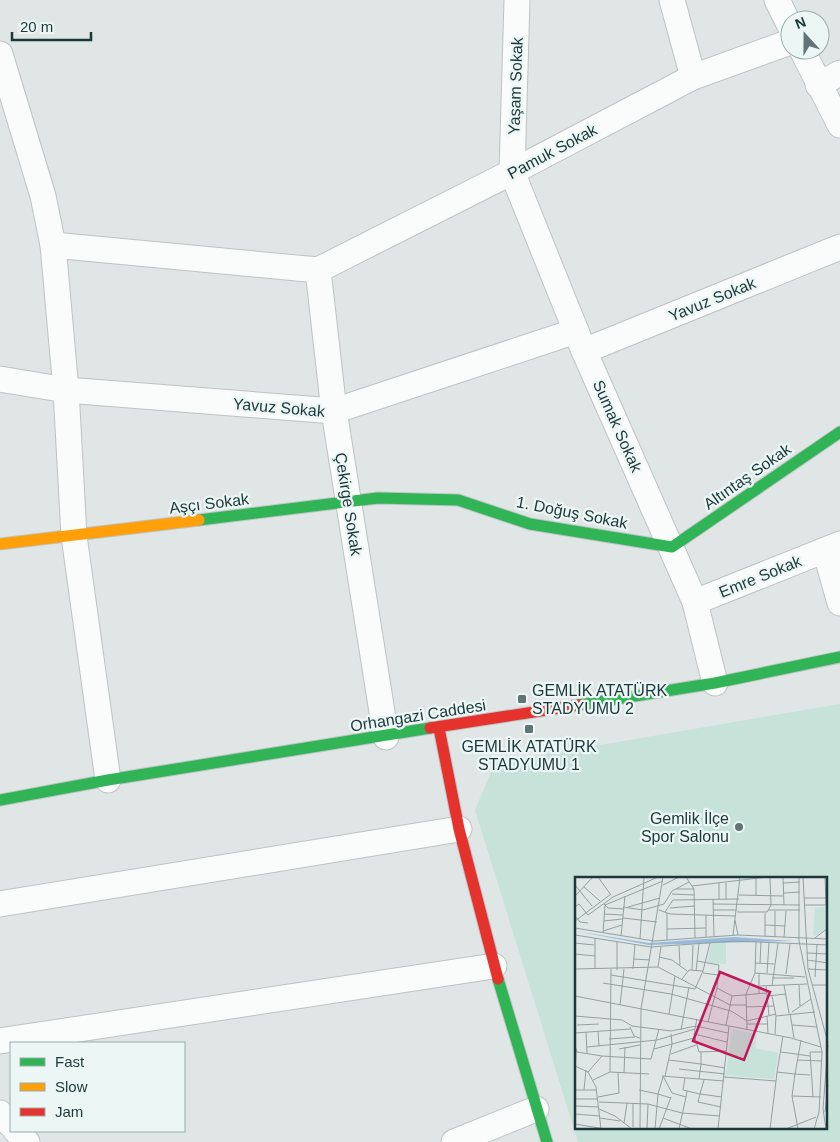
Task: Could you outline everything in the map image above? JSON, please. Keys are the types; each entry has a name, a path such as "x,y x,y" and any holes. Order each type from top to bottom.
{"street":[{"name":"Yaşam Sokak","path":"512,172 517,0"},
{"path":"672,0 693,77"},
{"name":"Pamuk Sokak","path":"318,270 512,172 693,77 780,46"},
{"path":"0,54 44,196 53,245 66,390 74,536 108,780"},
{"path":"807,60 840,124"},
{"path":"818,85 840,73"},
{"name":"Sumak Sokak","path":"512,172 580,341 695,602 715,683"},
{"path":"53,245 318,270"},
{"name":"Yavuz Sokak","path":"0,379 66,390 334,411 580,341 840,247"},
{"name":"Çekirge Sokak","path":"318,270 334,411 386,737"},
{"name":"Altıntaş Sokak","path":"672,547 840,432"},
{"name":"1. Doğuş Sokak","path":"348,503 378,498 458,500 530,524 672,547"},
{"name":"Aşçı Sokak","path":"0,544 348,503"},
{"name":"Emre Sokak","path":"695,602 832,547 840,603"},
{"name":"Orhangazi Caddesi","path":"0,800 108,780 715,683 840,657"},
{"path":"439,728 459,829 494,966 547,1142"},
{"path":"0,904 459,829"},
{"path":"0,1041 494,966"},
{"path":"454,1142 536,1109"},
{"path":"0,1113 10,1124"},
{"path":"17,1132 27,1142"}],"green space":[{"path":"840,704 840,1142 578,1142 475,810 495,763"}],"traffic: fast":[{"path":"199,520 378,498 458,500 530,524 672,547 840,432"},
{"path":"579,705 715,683 840,657"},
{"path":"0,800 108,780 430,728"},
{"path":"498,979 547,1142"}],"traffic: slow":[{"path":"0,544 199,520"}],"traffic: jam":[{"path":"430,728 579,705"},
{"path":"439,728 459,829 498,979"}],"place":[{"name":"GEMLİK ATATÜRK STADYUMU 2","path":"522,699"},
{"name":"GEMLİK ATATÜRK STADYUMU 1","path":"529,729"},
{"name":"Gemlik İlçe Spor Salonu","path":"739,827"}]}
